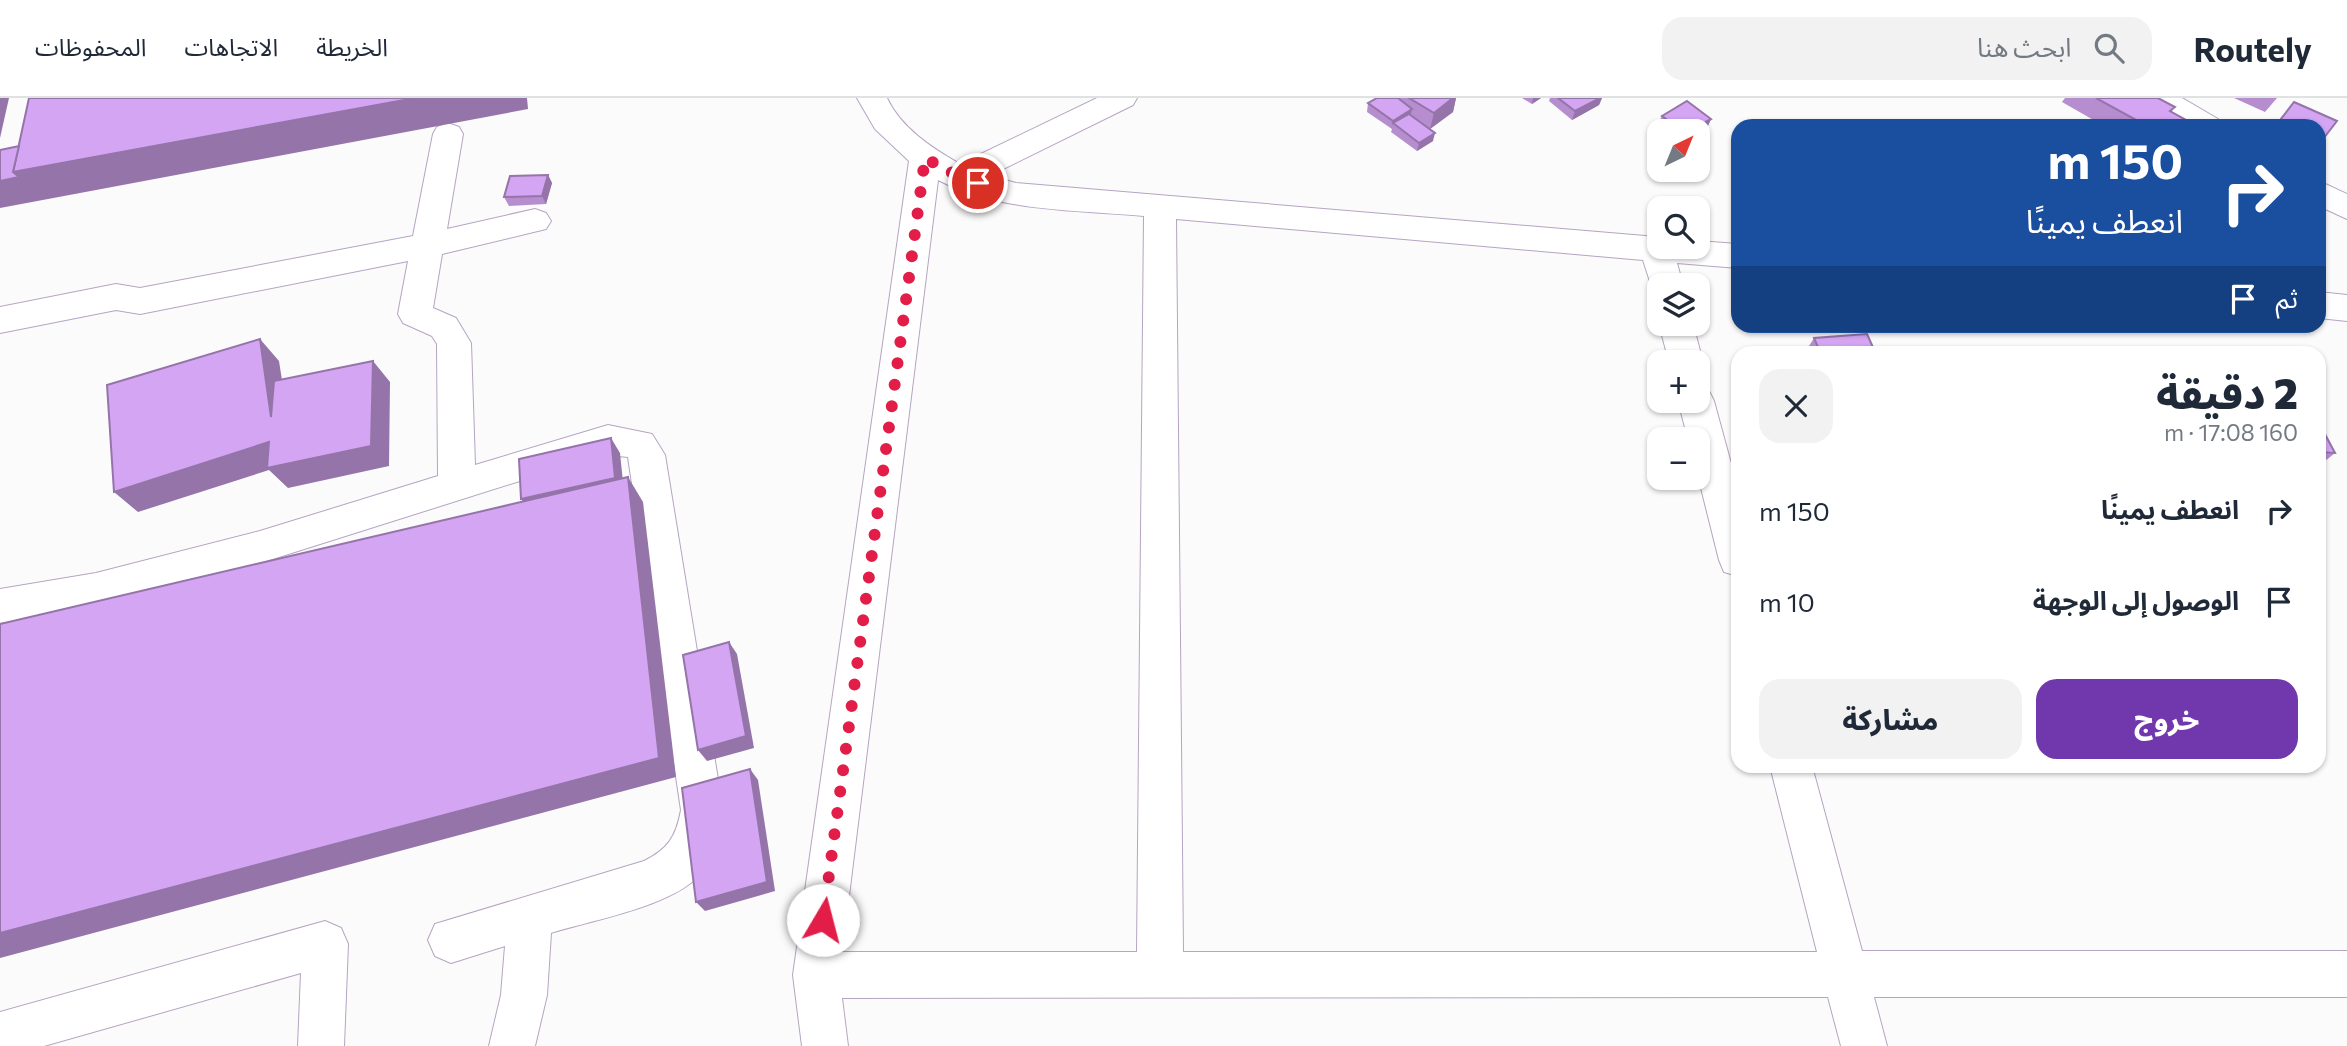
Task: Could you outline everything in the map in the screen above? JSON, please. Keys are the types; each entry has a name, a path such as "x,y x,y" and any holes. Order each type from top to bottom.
{"street":[{"path":"873,98 894,131 925,158 960,177 1016,194 1647,248"},
{"path":"960,177 1122,98"},
{"path":"2159,98 2195,119"},
{"path":"448,134 415,314 444,327 454,343 457,486"},
{"path":"825,1046 816,975 925,158"},
{"path":"2326,196 2347,208"},
{"path":"1160,206 1160,975"},
{"path":"0,320 116,297 140,301 428,245 535,221"},
{"path":"1710,254 1731,255"},
{"path":"2326,306 2347,308"},
{"path":"1699,413 1731,534"},
{"path":"0,606 96,590 260,547 608,440 639,444 648,454 702,810 699,836 689,855 673,871 648,882 450,940"},
{"path":"1793,773 1864,1046"},
{"path":"512,1046 524,995 530,917"},
{"path":"0,1035 325,944 321,1046"},
{"path":"816,975 2347,974"}],"building":[{"path":"29,98 415,98 13,172"},
{"path":"1377,98 1398,98 1412,109 1393,121 1368,103"},
{"path":"1409,98 1453,98 1434,113"},
{"path":"1558,98 1600,98 1575,111"},
{"path":"2096,98 2158,98 2175,107 2170,111 2184,119 2134,119"},
{"path":"1687,101 1711,119 1666,119 1662,116"},
{"path":"2294,102 2337,121 2326,135 2326,119 2281,119"},
{"path":"1409,114 1435,133 1419,143 1393,123"},
{"path":"19,146 13,172 19,177 0,181 0,150"},
{"path":"548,175 542,196 504,197 510,176"},
{"path":"1867,334 1872,346 1818,346 1814,338"},
{"path":"260,339 271,417 274,381 373,361 371,446 267,468 269,442 114,492 107,385"},
{"path":"2326,436 2335,453 2326,452"},
{"path":"611,438 615,478 521,499 519,459"},
{"path":"628,477 659,758 0,933 0,624"},
{"path":"729,642 746,736 698,750 683,655"},
{"path":"750,769 767,882 696,902 682,788"}],"route":[{"path":"823,920 925,158 960,177 978,183"}]}
